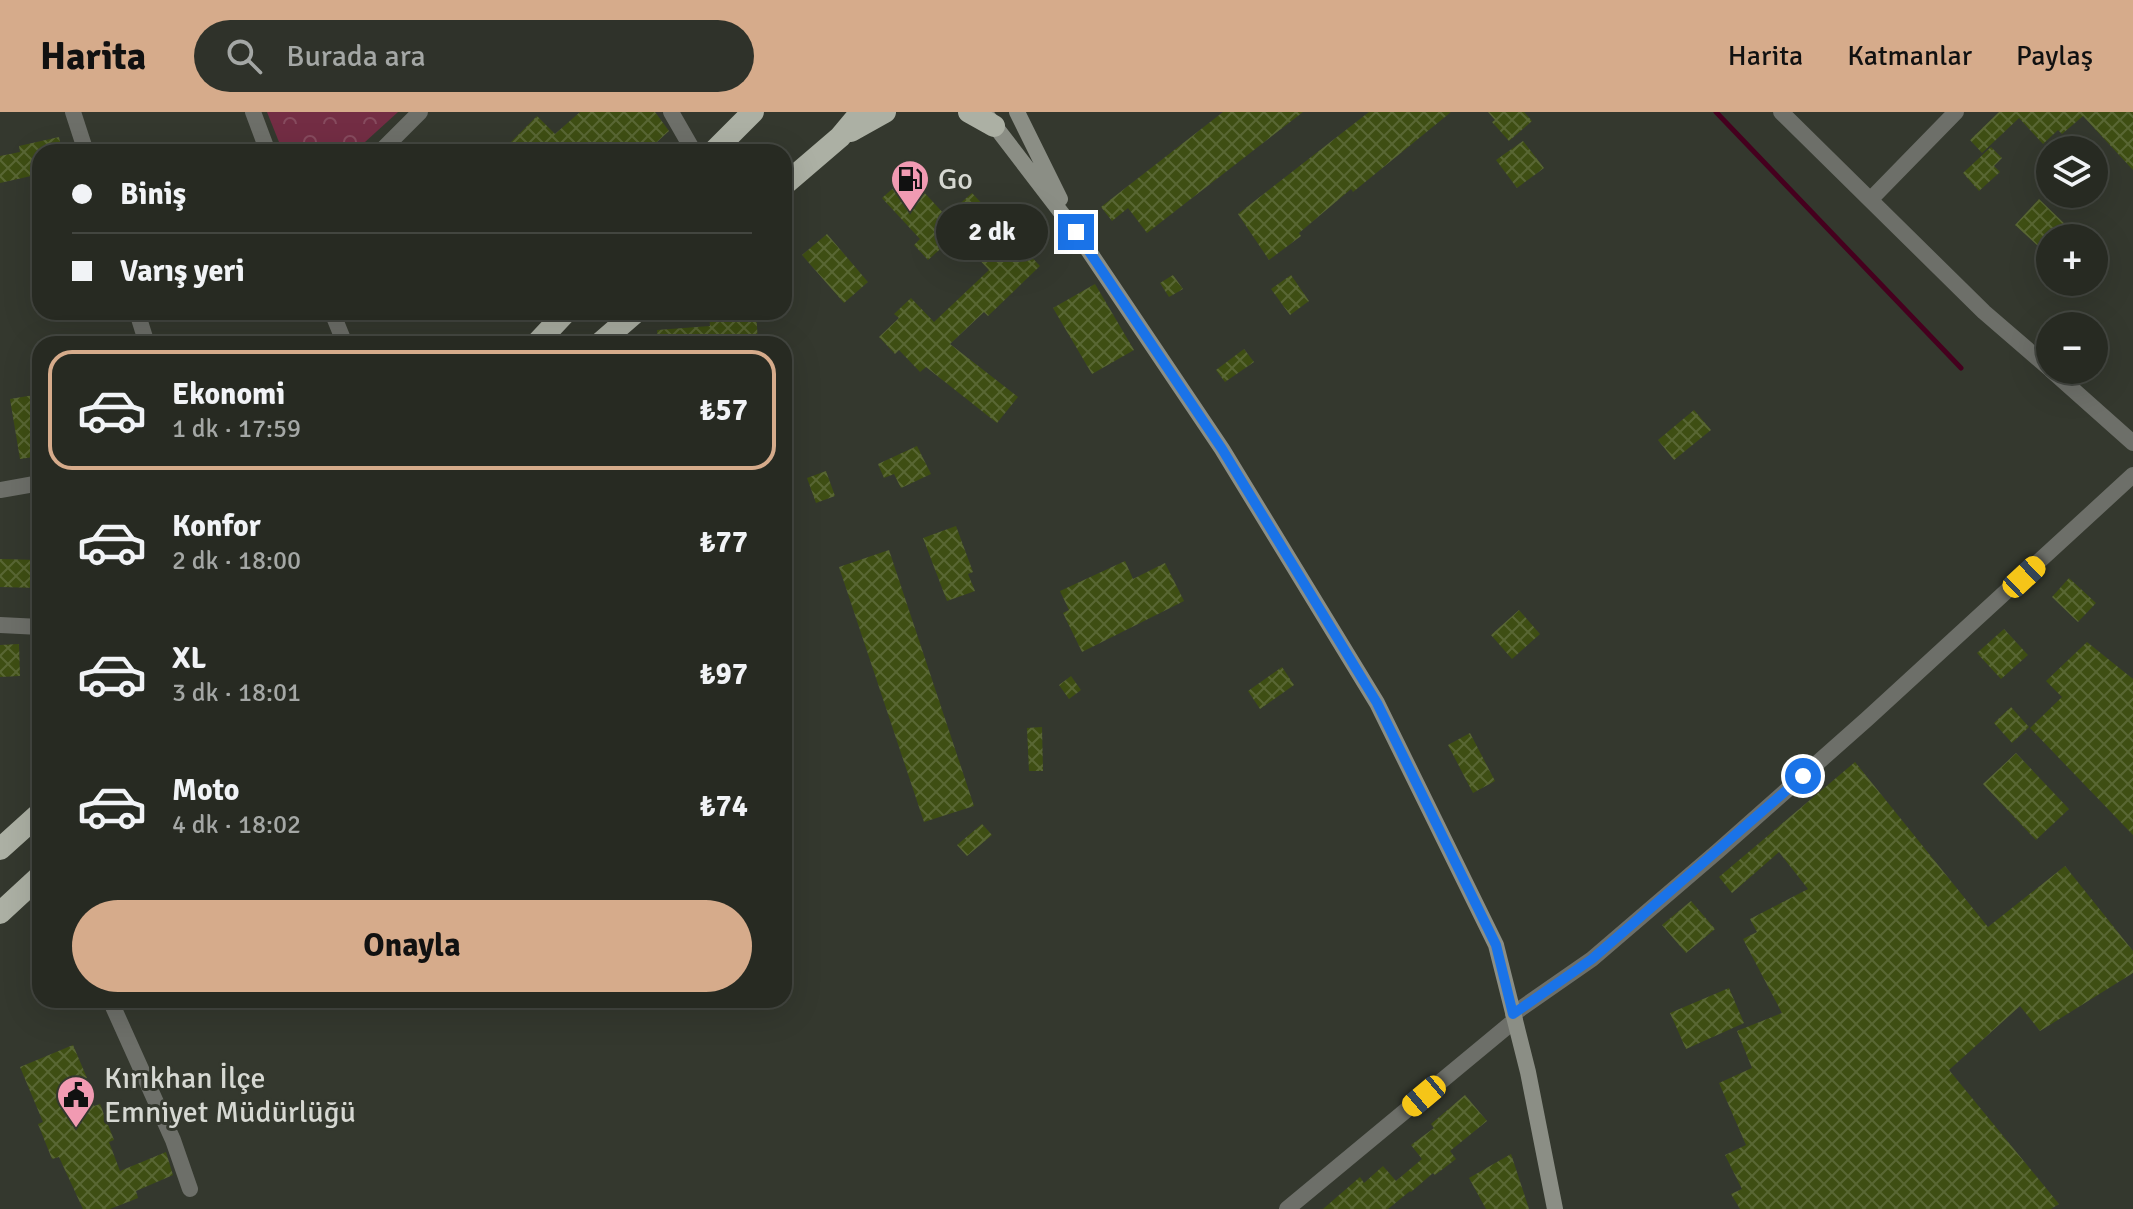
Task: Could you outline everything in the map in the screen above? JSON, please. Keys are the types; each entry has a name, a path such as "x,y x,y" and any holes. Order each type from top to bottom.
{"highway":[{"path":"721,144 753,112"},
{"path":"792,178 840,137 861,112"},
{"path":"840,137 885,112"},
{"path":"969,112 990,119"},
{"path":"544,336 558,320"},
{"path":"608,336 627,320"},
{"path":"0,849 32,820"},
{"path":"0,913 32,883"}],"main road":[{"path":"1017,112 1076,232"},
{"path":"990,119 1076,232 1222,449 1377,703 1496,945 1528,1072 1555,1209"}],"street":[{"path":"73,112 83,144"},
{"path":"253,112 265,144"},
{"path":"388,144 420,112"},
{"path":"671,112 689,144"},
{"path":"1781,112 1984,312 2036,358"},
{"path":"1871,199 1956,112"},
{"path":"2066,384 2133,443"},
{"path":"1287,1209 1514,1017 1592,959 1706,861 1867,719 2133,475"},
{"path":"0,488 32,484"},
{"path":"0,625 32,627"},
{"path":"114,1008 173,1140 190,1189"}],"green space":[{"path":"267,112 398,112 363,144 280,144"}],"building":[{"path":"580,112 655,112 669,131 655,144 509,144 537,116 555,134"},
{"path":"1223,112 1303,112 1147,233 1128,208 1112,221 1101,207"},
{"path":"1369,112 1451,112 1353,192 1351,189 1299,233 1301,236 1269,260 1238,214"},
{"path":"1488,112 1524,112 1532,121 1509,141 1492,122 1495,120"},
{"path":"1999,112 2133,112 2133,170 2108,143 2108,136 2102,136 2083,116 2062,134 2058,130 2052,136 2036,136 2019,118 1982,153 1970,140"},
{"path":"59,137 60,144 32,144 32,176 0,183 0,156 20,152 19,146"},
{"path":"1523,141 1544,168 1517,188 1496,160"},
{"path":"1991,147 2002,158 1994,166 2000,172 1979,191 1963,173"},
{"path":"908,175 946,216 972,193 987,209 964,230 975,229 1006,262 1004,227 1019,225 1020,245 1040,266 988,316 984,312 950,344 1018,397 997,423 926,367 920,372 899,350 895,354 879,337 899,318 894,314 911,298 934,322 989,270 956,235 928,260 914,245 920,239 882,198"},
{"path":"2036,202 2036,208 2048,208 2065,224 2036,224 2036,244 2015,225"},
{"path":"827,234 868,282 844,303 802,255"},
{"path":"1173,275 1183,289 1169,297 1160,283"},
{"path":"1291,275 1309,301 1290,315 1271,289"},
{"path":"1095,284 1134,350 1092,374 1053,308"},
{"path":"710,320 757,320 758,336 657,336 657,330 710,326"},
{"path":"1244,349 1254,362 1225,382 1216,370"},
{"path":"32,395 32,457 20,459 10,399"},
{"path":"1694,410 1711,430 1674,460 1658,440"},
{"path":"917,446 931,474 901,488 894,474 884,478 878,464"},
{"path":"826,471 835,496 816,503 807,478"},
{"path":"956,526 973,572 968,574 975,591 947,601 923,538"},
{"path":"889,550 974,806 924,822 839,567"},
{"path":"0,559 32,560 32,588 0,587"},
{"path":"1125,561 1133,579 1165,563 1184,601 1082,652 1063,613 1069,610 1060,591"},
{"path":"2069,578 2096,603 2078,622 2052,597"},
{"path":"1519,610 1540,634 1512,659 1491,635"},
{"path":"2004,629 2028,655 2001,679 1977,653"},
{"path":"2087,642 2133,679 2133,835 2030,728 2062,697 2046,681"},
{"path":"19,644 20,676 0,677 0,645"},
{"path":"1282,667 1294,685 1260,709 1248,691"},
{"path":"1071,676 1081,690 1069,699 1059,685"},
{"path":"2011,707 2029,727 2012,743 1994,723"},
{"path":"1042,727 1043,771 1029,771 1027,728"},
{"path":"1470,733 1495,781 1473,793 1448,745"},
{"path":"2016,753 2069,809 2036,840 1983,784"},
{"path":"1855,762 1988,927 2065,866 2133,951 2133,973 2040,1031 2020,1006 1949,1070 2059,1204 2051,1209 1740,1209 1731,1194 1742,1189 1725,1155 1746,1145 1719,1083 1752,1068 1737,1031 1782,1013 1743,939 1757,932 1750,919 1808,889 1779,852 1732,893 1719,877"},
{"path":"982,824 992,835 967,856 957,845"},
{"path":"1691,901 1715,929 1686,953 1662,925"},
{"path":"1729,988 1744,1023 1686,1049 1670,1013"},
{"path":"73,1045 87,1078 83,1080 94,1106 100,1104 114,1140 109,1142 120,1171 166,1152 173,1175 136,1191 138,1198 110,1209 83,1209 59,1157 52,1159 38,1124 43,1122 20,1067"},
{"path":"1465,1095 1487,1121 1450,1151 1456,1159 1388,1209 1323,1209 1360,1177 1364,1183 1383,1166 1396,1181 1422,1159 1411,1145 1434,1128 1431,1124"},
{"path":"1511,1154 1529,1209 1486,1209 1469,1178"}],"waterway":[{"path":"1716,112 1961,368"}],"place":[{"name":"Go","path":"910,213"},
{"name":"Kırıkhan İlçe Emniyet Müdürlüğü","path":"76,1129"}],"route":[{"path":"1076,232 1222,449 1377,703 1496,945 1513,1014 1592,959 1803,776"}]}
